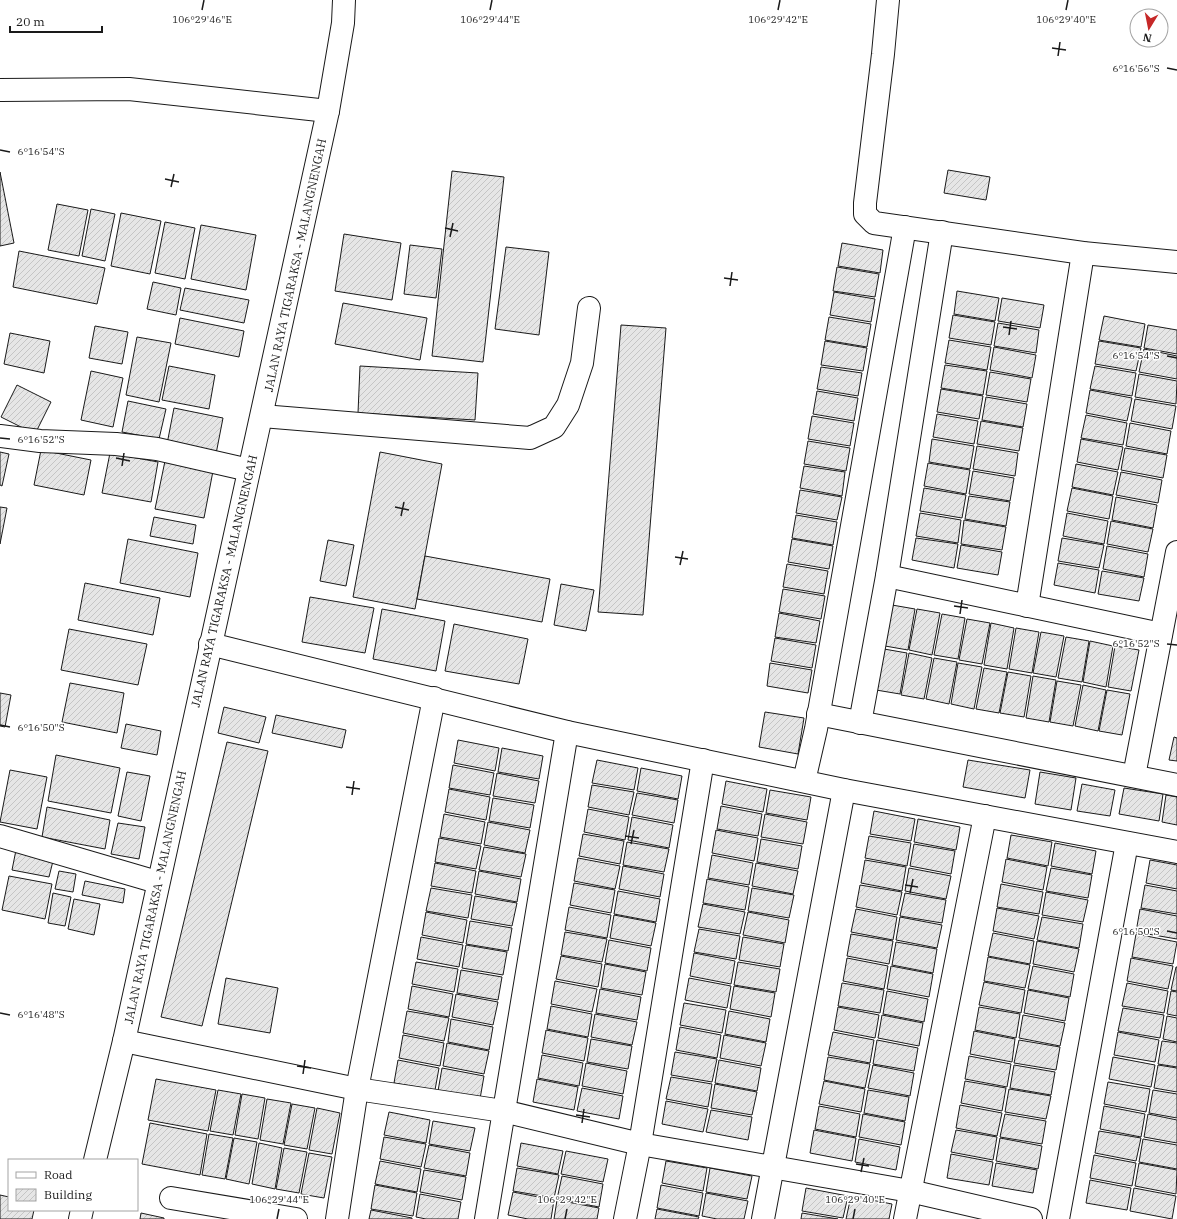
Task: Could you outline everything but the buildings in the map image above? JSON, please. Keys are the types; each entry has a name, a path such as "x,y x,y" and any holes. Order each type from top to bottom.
{"street":[{"name":"JALAN RAYA TIGARAKSA - MALANGNENGAH","path":"95,1159 124,1041 157,882 262,416 328,111 343,23 344,0"},
{"path":"888,0 865,214 874,223 905,226 1083,253 1177,262"},
{"path":"0,90 130,89 328,111"},
{"path":"804,781 818,714 905,226"},
{"path":"860,722 887,576 942,232"},
{"path":"1027,606 1083,253"},
{"path":"262,416 530,438 554,427 568,405 582,363 589,308"},
{"path":"0,436 40,441 116,444 157,449 249,470"},
{"path":"1134,776 1177,552"},
{"path":"887,576 1161,634"},
{"path":"210,644 567,732 844,790 1177,852"},
{"path":"337,1219 357,1089 434,698"},
{"path":"818,714 1177,785"},
{"path":"486,1219 567,732"},
{"path":"625,1219 640,1144 703,760"},
{"path":"763,1219 844,790"},
{"path":"905,1219 985,816"},
{"path":"0,836 157,882"},
{"path":"1058,1219 1127,843"},
{"path":"124,1041 357,1089 503,1111 640,1144 910,1191 1031,1219"},
{"path":"171,1198 296,1219"}]}
